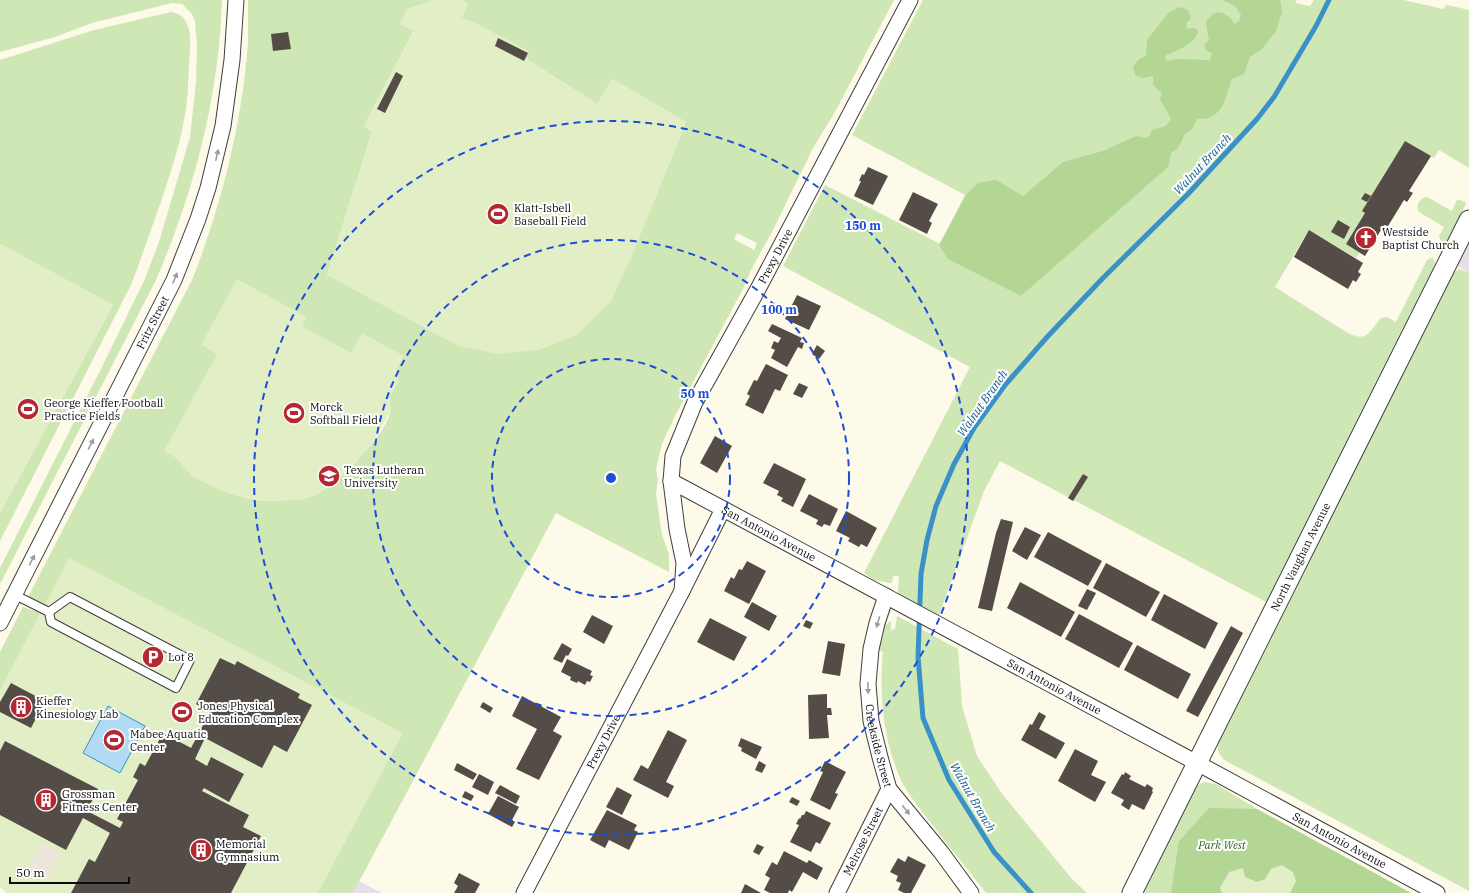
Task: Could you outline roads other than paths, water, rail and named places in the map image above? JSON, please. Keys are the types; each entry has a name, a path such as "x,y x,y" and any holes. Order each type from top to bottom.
{"street":[{"name":"Fritz Street","path":"0,623 174,280 198,219 212,175 223,126 232,60 236,0"},
{"name":"Prexy Drive","path":"682,591 684,563 677,529 671,481 673,456 695,402 758,289 910,0"},
{"name":"North Vaughan Avenue","path":"1132,893 1469,220"},
{"name":"San Antonio Avenue","path":"671,481 1437,893"},
{"name":"Prexy Drive","path":"524,893 682,591 723,509"},
{"name":"Creekside Street","path":"886,596 877,623 871,649 868,684 871,721 889,788 941,852 971,893"},
{"name":"Melrose Street","path":"837,893 889,788"}],"lane":[{"path":"15,595 49,612"},
{"path":"70,597 190,660 176,688 51,622 49,612 70,597"}],"water":[{"name":"Mabee Aquatic Center","path":"108,706 145,726 120,773 83,753"}],"waterway":[{"name":"Walnut Branch","path":"1031,893 994,852 949,780 923,718 918,657 921,574 927,540 936,506 954,464 974,428 1005,385 1048,336 1103,278 1188,194 1257,119 1274,97 1316,26 1329,0"}],"place":[{"name":"Klatt-Isbell Baseball Field","path":"498,214"},
{"name":"Westside Baptist Church","path":"1366,238"},
{"name":"George Kieffer Football Practice Fields","path":"28,409"},
{"name":"Morck Softball Field","path":"294,413"},
{"name":"Texas Lutheran University","path":"329,476"},
{"name":"Lot 8","path":"153,657"},
{"name":"Kieffer Kinesiology Lab","path":"21,707"},
{"name":"Jones Physical Education Complex","path":"182,712"},
{"name":"Mabee Aquatic Center","path":"114,740"},
{"name":"Grossman Fitness Center","path":"46,800"},
{"name":"Memorial Gymnasium","path":"201,850"}],"park label":[{"name":"Park West","path":"1222,845"}]}
